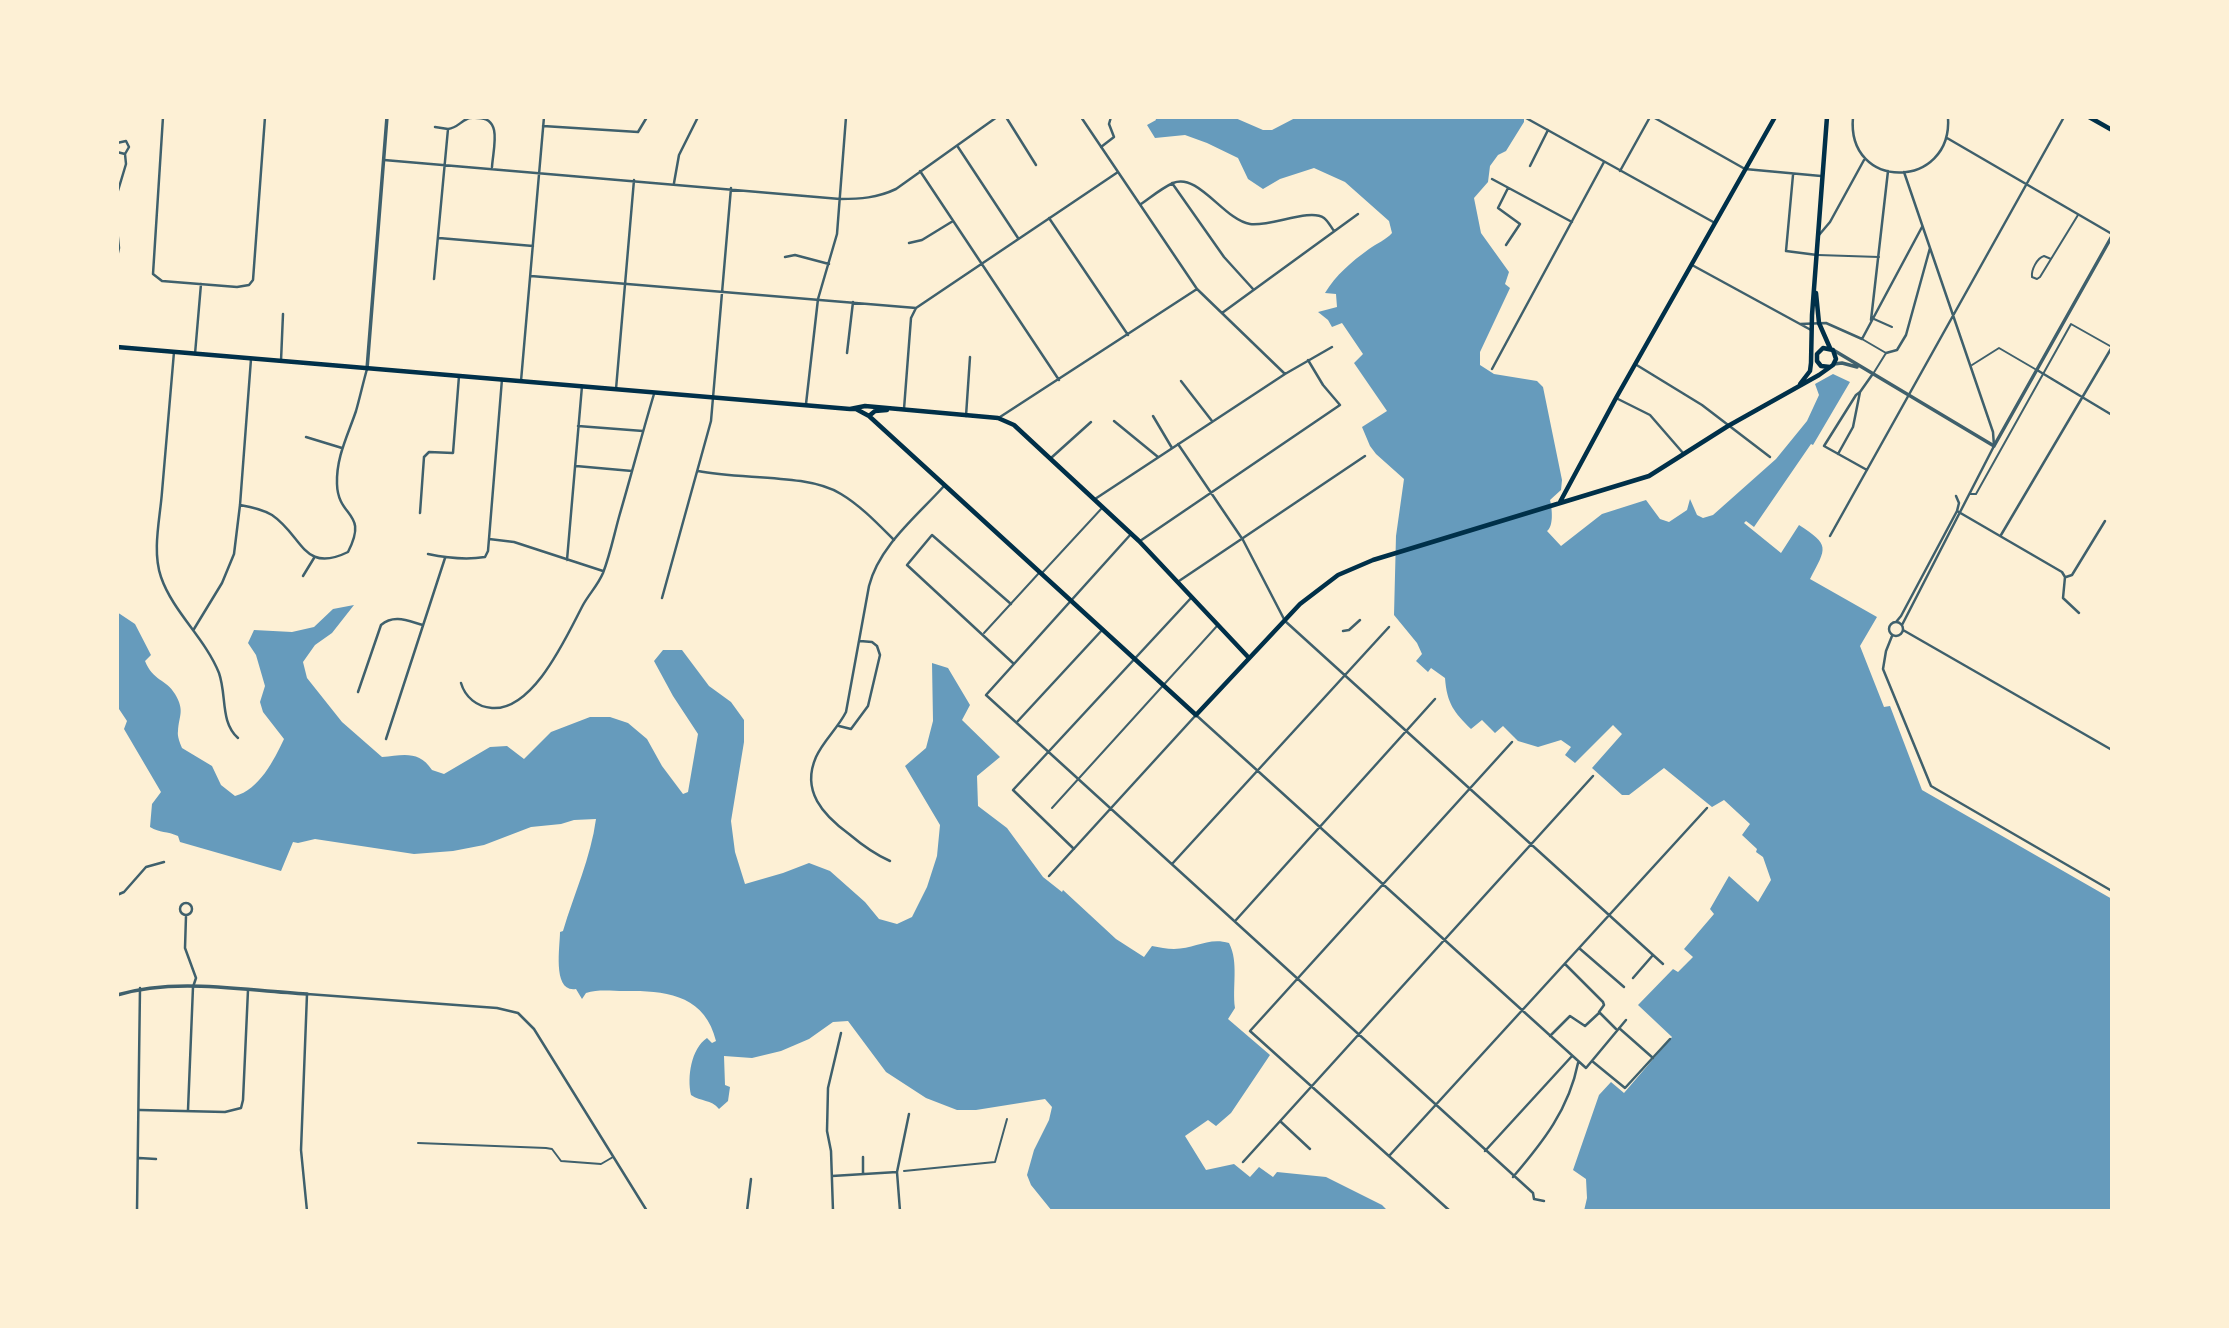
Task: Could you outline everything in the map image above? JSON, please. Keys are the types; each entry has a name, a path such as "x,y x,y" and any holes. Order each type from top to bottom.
{"main road":[{"path":"1560,502 1775,117"},
{"path":"1800,385 1810,371 1811,363 1827,117"},
{"path":"2089,117 2112,130"},
{"path":"117,347 856,409 869,416 1196,715 1300,604 1332,579 1373,560 1649,475 1832,366 1836,359 1819,323 1815,288"},
{"path":"1811,363 1822,348 1832,349"},
{"path":"1811,350 1821,366 1832,366"},
{"path":"850,409 863,406 998,418 1010,424 1051,458 1139,541 1249,658"},
{"path":"869,416 875,411 891,408"}],"street":[{"path":"163,117 153,274 162,281 237,287 249,285 253,280 265,117"},
{"path":"240,505 262,510 275,517 314,558 327,560 348,552 356,536 356,525 341,501 337,486 338,468 367,369 387,117"},
{"path":"521,381 544,117"},
{"path":"543,126 638,132 647,117"},
{"path":"674,183 679,155 698,117"},
{"path":"806,406 818,299 837,234 846,117"},
{"path":"384,160 864,199 885,194 997,117"},
{"path":"1006,117 1036,165"},
{"path":"1082,117 1197,289 1285,374"},
{"path":"1101,147 1114,136 1109,124 1111,117"},
{"path":"1620,171 1652,117 1745,169 1823,176"},
{"path":"1853,117 1853,138 1865,160 1888,171 1904,172 1921,168 1932,161 1947,138 1948,117"},
{"path":"1830,536 2064,117"},
{"path":"435,127 454,129 469,118 487,118 494,124 492,168"},
{"path":"1525,118 1715,223"},
{"path":"434,279 448,129"},
{"path":"1530,166 1548,130"},
{"path":"1947,138 2112,235 1901,616 1889,627 1892,636 1885,652 1883,669 1931,786 2112,891"},
{"path":"117,143 123,140 128,142 129,149 125,154 126,164 117,194"},
{"path":"957,146 1018,238"},
{"path":"117,152 125,154"},
{"path":"1819,235 1830,222 1865,160"},
{"path":"1492,369 1604,162"},
{"path":"920,171 1059,380"},
{"path":"1871,323 1888,171"},
{"path":"904,410 911,318 916,307 1118,172"},
{"path":"1904,172 1993,432 1994,446"},
{"path":"1794,174 1786,251 1879,257"},
{"path":"1492,179 1572,222"},
{"path":"616,390 634,180"},
{"path":"1141,204 1172,183 1180,181 1193,185 1234,218 1250,224 1316,215 1325,219 1334,231"},
{"path":"1172,183 1224,257 1253,289"},
{"path":"662,598 711,421 731,188"},
{"path":"1506,245 1520,223 1498,208 1508,188"},
{"path":"1222,313 1358,214"},
{"path":"2051,259 2044,256 2040,258 2032,277 2039,278 2051,259 2078,214"},
{"path":"1049,218 1128,335"},
{"path":"909,243 922,240 953,221"},
{"path":"1862,340 1922,226"},
{"path":"117,229 120,248 117,257"},
{"path":"439,238 533,246"},
{"path":"1867,470 1824,446 1886,353 1897,350 1906,335 1930,248"},
{"path":"785,257 795,255 829,264"},
{"path":"1692,265 1812,330"},
{"path":"531,276 916,307"},
{"path":"195,354 201,284"},
{"path":"998,418 1197,289"},
{"path":"847,354 853,302"},
{"path":"281,361 283,314"},
{"path":"1873,319 1892,327"},
{"path":"1800,324 1829,324 1886,353"},
{"path":"1970,494 1976,494 2071,324 2111,347 2001,535"},
{"path":"1095,499 1332,346"},
{"path":"1971,366 1999,348 2112,415"},
{"path":"1832,349 1994,446"},
{"path":"174,352 157,564 171,599 194,629 218,672 224,694 226,719 230,730 238,738"},
{"path":"966,416 970,358"},
{"path":"194,629 222,583 234,554 251,359"},
{"path":"1139,541 1340,405 1323,385 1308,360"},
{"path":"1832,366 1842,363 1859,367"},
{"path":"1635,365 1686,395 1770,457"},
{"path":"420,513 424,457 429,452 453,453 458,376"},
{"path":"428,554 445,558 485,557 488,551 502,379"},
{"path":"1181,381 1212,421"},
{"path":"567,560 582,386"},
{"path":"1838,454 1853,427 1860,392"},
{"path":"461,683 464,691 475,703 492,708 510,705 546,670 565,643 603,571 654,394"},
{"path":"1616,398 1650,415 1685,455"},
{"path":"1010,424 1008,417 1013,409"},
{"path":"1153,416 1172,448"},
{"path":"1114,421 1158,457"},
{"path":"1051,458 1091,422"},
{"path":"578,426 643,431"},
{"path":"306,437 342,448"},
{"path":"1178,444 1243,541 1285,621 1663,964"},
{"path":"1178,582 1243,541 1365,456"},
{"path":"575,466 632,471"},
{"path":"696,470 726,476 811,482 827,487 850,500 894,540"},
{"path":"890,861 871,852 833,823 816,802 811,783 813,766 820,750 839,726 849,703 872,576 880,558 944,486"},
{"path":"1892,636 1900,636 1902,625 1959,511 1956,496"},
{"path":"982,635 1103,507"},
{"path":"1959,511 2056,568 2065,577"},
{"path":"2065,577 2072,575 2105,520"},
{"path":"1131,534 986,695 1533,1193 1534,1199 1544,1201"},
{"path":"1011,604 932,535 907,565 1014,664"},
{"path":"489,539 513,541 603,571"},
{"path":"303,576 314,558"},
{"path":"386,740 445,558"},
{"path":"2065,577 2063,598 2079,613"},
{"path":"1074,849 1013,790 1191,597"},
{"path":"358,692 381,625 390,618 396,618 424,625"},
{"path":"1343,631 1349,630 1360,620"},
{"path":"1896,622 1902,625"},
{"path":"1052,808 1218,625"},
{"path":"1172,864 1389,627"},
{"path":"1016,722 1102,629"},
{"path":"1903,630 2112,750"},
{"path":"839,726 851,729 868,706 880,654 872,642 859,641"},
{"path":"1235,921 1436,699"},
{"path":"1049,876 1196,715 1586,1068 1626,1020"},
{"path":"1450,1211 1250,1031 1512,742"},
{"path":"1242,1162 1592,776"},
{"path":"1389,1156 1707,808"},
{"path":"117,895 124,892 146,867 163,862"},
{"path":"186,916 185,948 196,978 193,987 188,1110"},
{"path":"1579,948 1624,987"},
{"path":"1633,978 1653,955"},
{"path":"1550,1036 1570,1016 1585,1026 1604,1005 1565,964"},
{"path":"117,995 140,988 193,987 498,1008 518,1013 534,1029 647,1211"},
{"path":"137,1211 140,988"},
{"path":"140,1110 234,1111 241,1108 248,990"},
{"path":"307,994 301,1150 307,1211"},
{"path":"1599,1012 1653,1058"},
{"path":"832,1211 831,1151 827,1131 829,1083 841,1033"},
{"path":"1592,1061 1622,1088 1628,1086 1670,1040"},
{"path":"1485,1151 1572,1056"},
{"path":"1513,1177 1545,1140 1560,1115 1570,1093 1578,1062"},
{"path":"900,1211 897,1172 909,1114"},
{"path":"904,1171 995,1162 1007,1119"},
{"path":"1280,1121 1311,1149"},
{"path":"418,1143 546,1148 552,1149 561,1161 601,1164 614,1156"},
{"path":"863,1157 863,1173"},
{"path":"139,1158 156,1159"},
{"path":"832,1176 897,1172"},
{"path":"747,1211 751,1179"}],"water":[{"path":"1155,117 1233,117 1263,130 1272,130 1297,117 1524,117 1524,122 1506,151 1498,155 1490,166 1488,182 1474,198 1481,233 1509,272 1505,284 1510,288 1480,352 1480,365 1494,374 1537,381 1543,387 1562,480 1561,490 1550,500 1552,521 1547,531 1561,546 1602,514 1646,500 1660,519 1669,522 1687,510 1690,499 1697,515 1703,518 1713,515 1776,459 1807,421 1819,395 1815,384 1833,374 1850,382 1813,445 1811,444 1754,527 1746,521 1744,523 1781,553 1799,525 1809,532 1821,542 1822,548 1820,560 1810,579 1877,617 1860,646 1884,707 1890,706 1922,790 2112,899 2112,1211 1584,1211 1587,1198 1586,1179 1573,1170 1599,1095 1611,1082 1624,1093 1672,1037 1638,1005 1673,969 1678,972 1693,957 1684,949 1714,914 1710,909 1729,876 1758,902 1771,880 1763,857 1742,835 1750,824 1724,800 1712,807 1664,768 1629,795 1622,795 1592,768 1622,734 1613,725 1575,763 1565,755 1571,747 1561,740 1538,747 1518,741 1503,726 1495,733 1482,720 1471,729 1460,718 1452,707 1445,678 1431,668 1428,672 1416,661 1422,654 1417,643 1394,615 1396,536 1404,479 1376,454 1362,427 1387,411 1354,363 1363,354 1342,323 1332,327 1318,312 1337,307 1336,294 1325,293 1350,264 1392,233 1389,221 1345,182 1314,168 1280,179 1263,189 1248,179 1238,158 1207,143 1185,135 1155,138 1147,125 1156,120"},
{"path":"354,605 332,633 315,645 303,662 307,678 342,722 382,757 410,755 422,759 432,770 444,774 490,747 507,746 524,759 551,732 590,717 610,717 628,723 647,739 662,766 683,794 688,792 698,734 654,661 663,650 682,650 709,686 731,702 744,720 744,742 731,821 735,852 745,884 809,863 830,871 865,902 879,919 897,924 912,917 927,887 937,856 940,825 905,766 926,748 933,721 932,663 948,668 970,705 962,720 1000,757 977,776 978,806 1007,828 1043,877 1062,892 1063,890 1116,939 1144,957 1152,946 1174,949 1214,941 1229,943 1235,966 1235,1008 1228,1019 1270,1055 1231,1113 1216,1126 1208,1120 1185,1136 1206,1170 1234,1164 1250,1177 1259,1167 1273,1177 1277,1172 1326,1177 1382,1205 1388,1211 1052,1211 1031,1185 1027,1175 1034,1150 1049,1120 1052,1107 1045,1099 976,1110 957,1110 926,1098 886,1072 848,1021 833,1022 809,1039 781,1051 752,1058 724,1056 725,1085 730,1087 728,1101 719,1109 691,1095 692,1064 697,1049 707,1038 712,1043 716,1041 711,1025 693,1004 668,994 639,991 595,991 586,993 582,999 576,989 563,984 560,977 560,932 563,931 586,861 596,819 531,827 484,845 453,851 414,854 315,839 293,842 281,871 180,842 178,836 150,827 152,804 161,792 124,729 127,721 117,706 117,612 135,624 151,655 145,661 148,668 168,685 178,700 181,713 178,735 182,748 212,766 221,785 235,796 244,793 258,781 284,739 263,712 260,702 265,686 256,655 248,643 254,630 292,632 314,627 333,609"}]}
